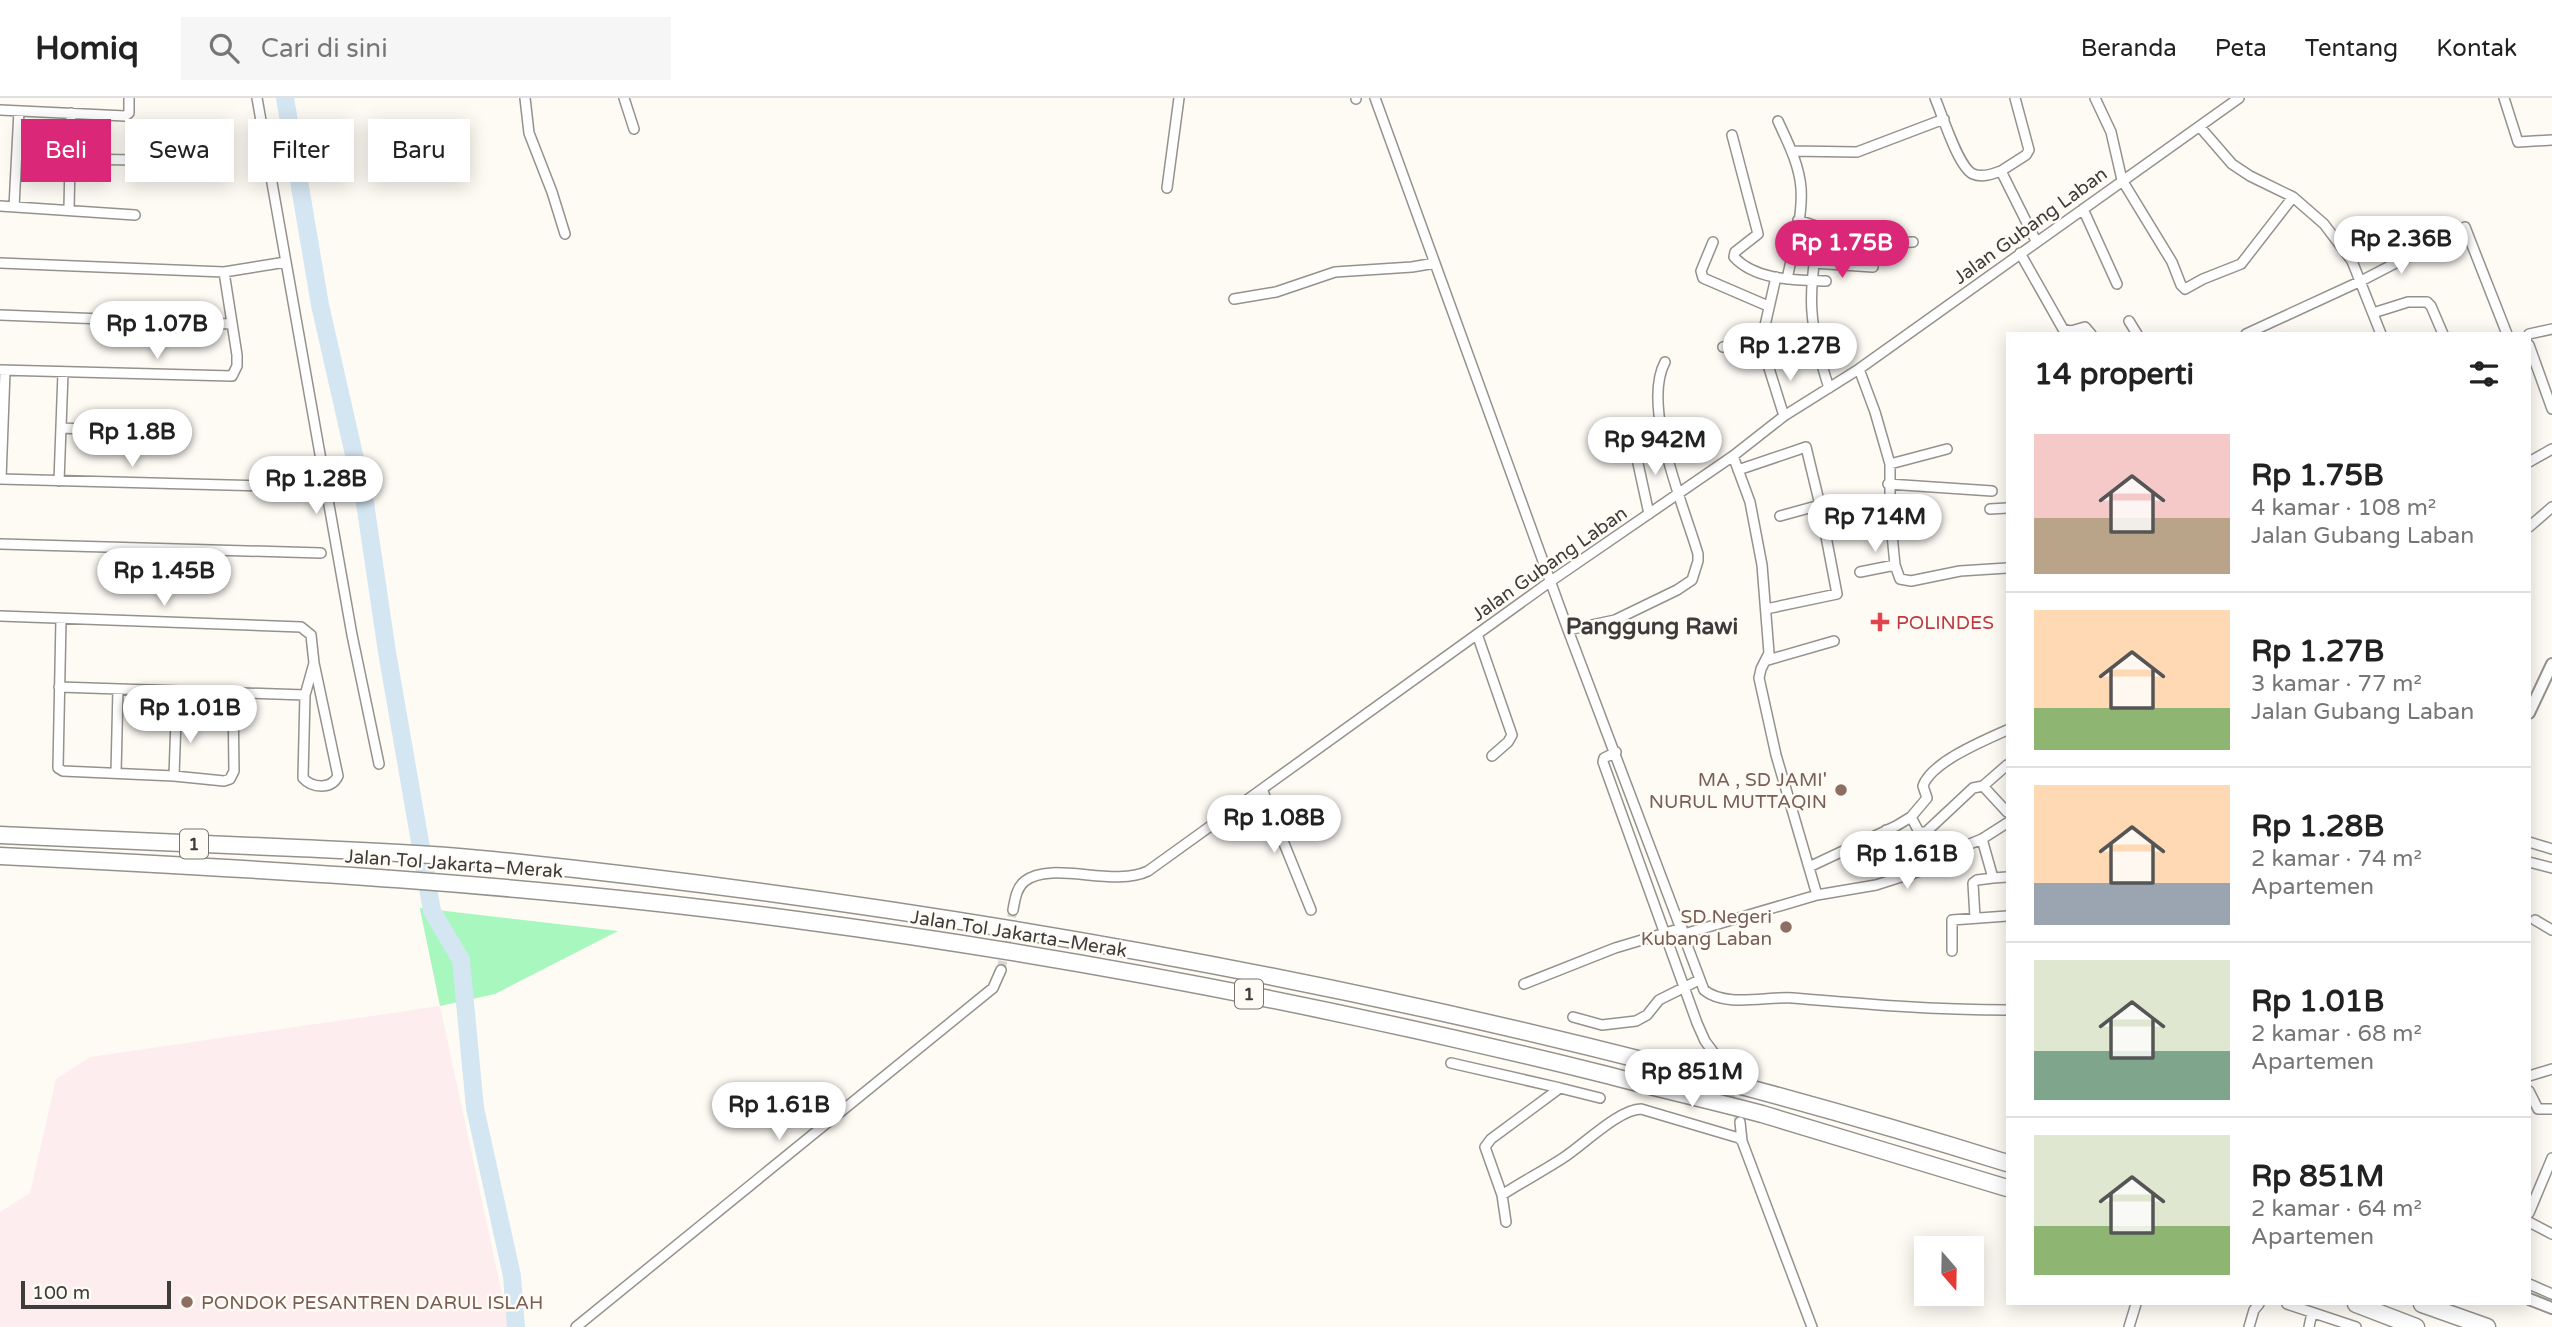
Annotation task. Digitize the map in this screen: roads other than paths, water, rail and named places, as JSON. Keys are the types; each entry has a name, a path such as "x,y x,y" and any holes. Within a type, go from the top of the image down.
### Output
{"highway":[{"name":"Jalan Tol Jakarta–Merak","path":"0,835 388,852 487,859 818,898 1045,933 1318,985 1568,1042 1745,1086 2006,1163"},
{"name":"Jalan Tol Jakarta–Merak","path":"0,856 474,884 809,921 974,945 1236,991 1492,1046 1760,1114 2006,1188"},
{"path":"2359,1305 2416,1327"},
{"path":"2425,1305 2487,1327"}],"street":[{"path":"0,110 125,116 129,113 129,98"},
{"path":"257,98 350,622 379,764"},
{"path":"525,98 528,133 552,192 565,234"},
{"path":"624,98 634,129"},
{"path":"1167,188 1180,98"},
{"path":"1375,98 1568,629 1616,752 1674,932 1701,1035 1714,1053"},
{"path":"1936,98 1960,158 1970,172 1982,176 2001,171 2029,150 2015,98"},
{"path":"2095,98 2111,132 2122,180 2153,228 2185,289 2241,264 2293,197"},
{"name":"Jalan Gubang Laban","path":"1013,910 1016,894 1023,882 1036,875 1055,873 1127,877 1148,871 1551,581 1733,456 1784,416 1859,369 2239,98"},
{"path":"2504,98 2518,142 2552,140"},
{"path":"14,207 19,111"},
{"path":"71,113 71,119"},
{"path":"1792,151 1857,152 1944,118"},
{"path":"1778,121 1792,151 1801,186 1787,279"},
{"path":"2200,127 2232,164 2250,177 2293,197 2324,224 2348,254 2380,332"},
{"path":"1732,135 1758,234 1735,252 1734,257 1748,268 1776,277 1826,281"},
{"path":"2001,171 2036,241"},
{"path":"69,209 70,182"},
{"path":"0,206 135,215"},
{"path":"2083,209 2117,284"},
{"path":"1798,220 1820,228 1885,241 1913,242"},
{"path":"2250,332 2361,281 2465,227 2506,332"},
{"path":"1820,228 1810,280 1813,337 1829,388"},
{"path":"1713,242 1702,267 1703,278 1768,306"},
{"path":"2020,253 2063,329 2071,331 2085,327 2089,332"},
{"path":"0,263 224,272 286,262"},
{"path":"1234,299 1276,292 1335,272 1435,263"},
{"path":"1813,263 1873,267"},
{"path":"224,272 237,366 232,376 3,371 1,479 265,486"},
{"path":"1776,277 1761,343 1784,416"},
{"path":"2373,313 2408,302 2427,302 2442,332"},
{"path":"0,315 231,324"},
{"path":"2129,321 2136,332"},
{"path":"2531,334 2552,329"},
{"path":"1723,347 1761,343"},
{"path":"2531,351 2552,409"},
{"path":"1568,629 1615,620 1692,580 1698,554 1678,494 1658,404 1661,370 1665,362"},
{"path":"1859,369 1875,412 1889,464 1888,484 1898,575 1904,581 1960,571 2006,568"},
{"path":"59,481 62,373"},
{"path":"61,428 177,433"},
{"path":"1634,444 1649,514"},
{"path":"1738,470 1806,447 1820,505 1837,594 1766,609"},
{"path":"1889,464 1947,449"},
{"path":"2531,460 2552,449"},
{"path":"1733,456 1750,502 1766,609 1768,657 1761,668 1759,678 1776,755 1817,895"},
{"path":"1888,484 1992,491"},
{"path":"1780,516 1820,505"},
{"path":"2531,525 2552,507"},
{"path":"1990,509 2006,508"},
{"path":"0,544 321,553"},
{"path":"1860,572 1895,565"},
{"path":"0,616 301,627 311,635 313,663 338,776 330,785 314,786 303,778 305,695 313,663"},
{"path":"61,619 58,768 63,771 230,779 234,771 233,693"},
{"path":"1477,634 1512,736 1492,756"},
{"path":"1768,657 1834,640"},
{"path":"2531,709 2551,670"},
{"path":"58,687 305,695"},
{"path":"116,773 118,690"},
{"path":"174,776 177,692"},
{"path":"1810,867 1911,817 1927,798 1923,786 1928,778 1960,750 2006,730"},
{"path":"1616,752 1604,758 1603,762 1674,932 1689,984"},
{"path":"1911,817 1919,832 1926,832 1973,788 1983,786 2006,766"},
{"path":"1983,786 2006,811"},
{"path":"1262,789 1311,910"},
{"path":"1524,984 1615,948 1817,895 1876,885 1912,874 1945,863 1965,846 2006,824"},
{"path":"1886,830 1912,874"},
{"path":"1982,839 1993,878"},
{"path":"2531,843 2549,848 2541,865"},
{"path":"2531,862 2552,868"},
{"path":"1975,918 1973,883 1977,880 2006,877"},
{"path":"1952,951 1952,920 2006,916"},
{"path":"2535,920 2552,930"},
{"path":"576,1327 993,988 1001,970"},
{"path":"1573,1017 1602,1025 1636,1021 1647,1015 1659,1000 1689,984 1717,998 1791,998 1875,1006 2006,1010"},
{"path":"1451,1063 1601,1098"},
{"path":"2531,1075 2552,1069"},
{"path":"1506,1222 1502,1195 1486,1145 1560,1088"},
{"path":"2531,1095 2538,1109 2552,1110"},
{"path":"1502,1195 1565,1157 1612,1122 1637,1109 1742,1141"},
{"path":"1741,1122 1742,1141 1812,1327"},
{"path":"2531,1208 2552,1158"},
{"path":"2531,1223 2552,1234"},
{"path":"2531,1285 2552,1294"},
{"path":"2531,1300 2552,1308"},
{"path":"2129,1327 2136,1305"},
{"path":"2249,1327 2258,1305"},
{"path":"2290,1305 2356,1327"},
{"path":"592,1313 593,1327"},
{"path":"2309,1327 2312,1313"}],"waterway":[{"path":"285,98 320,305 365,503 387,652 432,911 461,960 475,1108 512,1276 516,1327"}],"tunnel":[{"path":"1001,970 1013,910"},
{"path":"1714,1053 1740,1122"}],"place":[{"name":"POLINDES","path":"1880,622"},
{"name":"MA , SD JAMI' NURUL MUTTAQIN","path":"1841,790"},
{"name":"SD Negeri Kubang Laban","path":"1786,927"},
{"name":"PONDOK PESANTREN DARUL ISLAH","path":"187,1302"}],"district":[{"name":"Panggung Rawi","path":"1652,626"}]}
